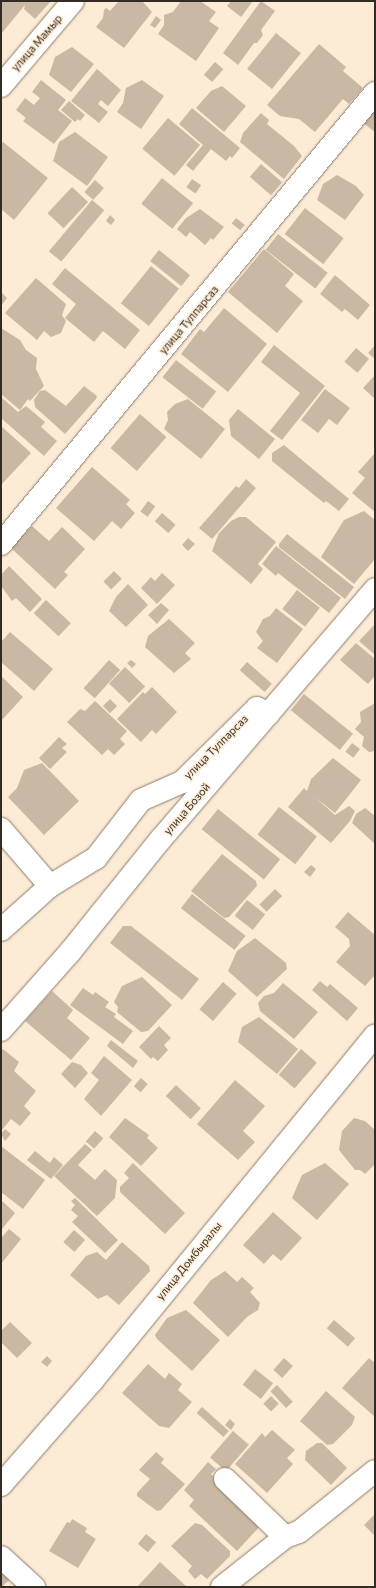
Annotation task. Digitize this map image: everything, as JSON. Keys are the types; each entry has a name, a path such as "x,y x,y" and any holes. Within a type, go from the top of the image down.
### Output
{"street":[{"name":"улица Мамыр","path":"1,86 73,1"},
{"name":"улица Тулпарсаз","path":"1,544 76,457 375,93"},
{"name":"улица Бозой","path":"1,1030 70,952 161,839 375,589"},
{"name":"улица Тулпарсаз","path":"1,930 50,886 96,858 141,800 182,782 256,708 269,714"},
{"path":"1,829 50,886"},
{"name":"улица Домбыралы","path":"1,1485 93,1380 375,1036"},
{"path":"222,1587 285,1537 299,1532 375,1471"},
{"path":"225,1479 285,1537"},
{"path":"1,1557 34,1587"}],"building":[{"path":"1,1 51,1 35,19 24,9 25,5 1,34"},
{"path":"119,1 142,1 152,12 124,48 96,27 103,18 104,10 106,8 110,11"},
{"path":"181,1 200,1 216,12 209,21 219,28 196,61 158,34 164,25 164,15 173,12"},
{"path":"231,1 253,1 241,17 227,6"},
{"path":"261,1 275,11 261,30 263,35 257,43 254,43 238,65 223,53"},
{"path":"156,16 161,20 155,28 150,25"},
{"path":"276,33 301,53 272,89 247,69"},
{"path":"319,44 346,67 343,71 363,88 349,104 343,99 315,132 299,119 280,116 267,105"},
{"path":"72,47 94,64 71,92 49,75 55,57"},
{"path":"215,62 223,69 212,82 204,75"},
{"path":"97,69 121,90 108,106 101,100 98,104 108,112 99,123 71,101"},
{"path":"41,80 66,100 58,110 72,121 54,144 23,121 26,118 16,110 25,98 34,105 40,98 32,92"},
{"path":"142,80 164,96 141,129 117,112 123,103 126,88"},
{"path":"222,86 246,106 224,132 196,108 211,91"},
{"path":"69,101 85,115 80,121 78,119 75,122 61,110"},
{"path":"375,107 375,132 363,123"},
{"path":"192,108 240,148 232,158 230,156 226,161 211,149 193,171 186,165 203,145 179,124"},
{"path":"261,113 269,120 267,124 294,146 302,156 284,179 240,142 243,133"},
{"path":"168,118 200,145 174,176 142,149"},
{"path":"75,132 108,157 87,186 53,161 59,142"},
{"path":"3,142 48,178 14,220 1,209 1,145"},
{"path":"261,164 282,182 271,195 250,177"},
{"path":"337,175 356,186 364,195 345,220 317,200 323,184"},
{"path":"162,178 193,203 172,229 141,204"},
{"path":"192,179 201,185 196,193 186,187"},
{"path":"95,180 104,188 93,200 84,192"},
{"path":"72,187 88,202 64,228 47,213"},
{"path":"92,200 104,210 61,262 49,251"},
{"path":"305,208 344,238 323,264 285,234"},
{"path":"200,209 224,227 213,240 211,238 205,245 190,232 186,237 177,229 186,218"},
{"path":"110,215 115,220 111,225 106,221"},
{"path":"236,218 245,225 240,230 232,224"},
{"path":"278,234 328,273 315,289 266,250"},
{"path":"264,249 294,274 285,286 303,301 277,333 228,292"},
{"path":"159,250 190,275 181,286 150,261"},
{"path":"151,266 179,289 149,326 121,303"},
{"path":"65,268 140,330 125,349 103,331 94,342 65,318 76,304 52,284"},
{"path":"335,275 370,305 358,320 345,309 342,312 320,294"},
{"path":"36,278 66,304 62,315 66,321 61,333 51,337 44,331 37,340 5,313"},
{"path":"1,292 7,298 1,306"},
{"path":"224,308 267,344 228,392 181,354 200,329 204,332"},
{"path":"1,328 20,340 26,350 37,358 36,369 44,386 30,401 28,399 20,410 1,394"},
{"path":"274,345 325,386 282,440 270,431 300,393 261,362"},
{"path":"375,345 375,359 368,353"},
{"path":"356,348 369,359 357,373 344,362"},
{"path":"176,360 216,391 203,409 162,377"},
{"path":"375,375 375,399 363,388"},
{"path":"84,386 97,396 96,399 65,434 35,407 34,400 40,391 45,390 66,406"},
{"path":"325,389 350,408 337,425 329,419 318,433 301,420"},
{"path":"1,397 18,412 26,406 45,422 41,427 57,441 44,456 1,418"},
{"path":"188,399 225,429 201,459 164,429 168,420 167,412 175,404"},
{"path":"238,409 275,439 259,459 231,436 229,420"},
{"path":"140,414 166,437 137,471 110,448"},
{"path":"1,426 31,453 1,485"},
{"path":"284,445 349,499 339,511 326,501 324,503 272,461 272,453"},
{"path":"374,454 375,512 352,493 365,478 358,472"},
{"path":"92,467 130,500 126,504 135,513 121,529 112,521 94,541 56,508"},
{"path":"246,479 256,488 212,539 199,528 236,486 239,488"},
{"path":"148,501 155,506 148,517 140,512"},
{"path":"364,511 375,520 375,559 354,584 321,557 344,520"},
{"path":"162,513 176,525 168,533 155,521"},
{"path":"239,517 246,517 276,542 258,564 263,569 251,584 212,551 219,533 231,521"},
{"path":"32,526 49,541 62,527 85,549 64,572 68,575 55,589 11,548"},
{"path":"287,534 354,587 345,599 279,547 279,544"},
{"path":"188,538 195,544 188,551 182,545"},
{"path":"276,546 341,598 329,613 278,573 276,576 262,564"},
{"path":"9,566 42,599 30,612 16,598 12,601 1,586 1,575"},
{"path":"114,571 122,579 111,589 103,582"},
{"path":"162,573 175,585 157,604 141,588 151,577 155,581"},
{"path":"128,584 148,605 126,627 109,611 116,597"},
{"path":"297,590 320,608 305,627 282,609"},
{"path":"46,600 71,623 59,636 34,613"},
{"path":"161,603 169,610 157,624 148,615"},
{"path":"276,608 303,629 277,663 257,648 263,641 256,632 263,619 270,616"},
{"path":"169,619 195,643 185,653 191,659 174,673 145,647 148,636"},
{"path":"375,624 375,655 359,641"},
{"path":"10,632 53,669 34,691 1,662 1,642"},
{"path":"356,643 375,659 375,676 368,684 340,660"},
{"path":"109,660 120,670 95,698 84,688"},
{"path":"131,660 136,664 132,668 127,663"},
{"path":"247,662 272,684 265,692 240,670"},
{"path":"125,667 145,686 129,703 109,684"},
{"path":"1,676 23,697 1,721"},
{"path":"152,687 177,712 156,734 152,730 141,742 117,719 143,692 145,694"},
{"path":"304,694 353,734 340,750 291,710"},
{"path":"110,699 117,706 110,713 103,706"},
{"path":"95,701 127,731 120,739 125,744 114,755 108,749 102,755 67,722 80,709 85,711"},
{"path":"375,703 375,751 369,752 362,746 364,737 355,729 361,722 360,712"},
{"path":"59,737 67,744 62,748 67,752 50,769 39,758"},
{"path":"352,743 360,749 353,758 345,752"},
{"path":"333,758 361,780 335,813 315,797 335,815 349,806 355,811 350,821 331,843 288,807 304,788 307,791 311,779"},
{"path":"42,763 79,801 44,835 8,797 17,788 24,770"},
{"path":"279,807 317,837 295,864 257,835"},
{"path":"365,808 375,816 375,844 352,823 356,814"},
{"path":"218,809 280,859 264,880 202,829"},
{"path":"222,854 256,881 257,886 229,917 224,918 191,891"},
{"path":"311,865 316,869 310,877 304,872"},
{"path":"275,889 282,896 267,912 259,905"},
{"path":"192,894 246,936 235,950 181,908"},
{"path":"247,900 265,914 253,930 235,916"},
{"path":"348,912 375,935 375,975 365,986 336,962 350,946 349,939 335,927"},
{"path":"123,926 131,926 199,979 182,1000 110,943"},
{"path":"255,938 286,963 287,969 257,997 228,971 237,951"},
{"path":"142,977 172,1005 148,1031 141,1032 117,1012 118,1007 114,1002 122,986"},
{"path":"320,981 327,987 330,984 358,1008 347,1021 312,990"},
{"path":"223,982 237,994 213,1021 199,1009"},
{"path":"283,983 318,1012 294,1039 260,1011 258,1003 264,996 274,993"},
{"path":"83,988 93,995 95,992 109,1002 105,1007 116,1014 114,1017 133,1031 123,1044 70,1005"},
{"path":"52,991 73,1010 67,1018 90,1038 71,1060 25,1021"},
{"path":"259,1017 298,1049 277,1074 238,1042 242,1027"},
{"path":"159,1026 171,1038 164,1045 168,1050 158,1061 153,1057 151,1059 139,1047"},
{"path":"111,1040 138,1061 133,1068 107,1046"},
{"path":"3,1049 19,1062 14,1071 36,1091 24,1106 31,1113 20,1126 11,1119 1,1131 1,1051"},
{"path":"301,1049 317,1063 295,1088 279,1075"},
{"path":"104,1056 132,1080 101,1116 84,1099 99,1080 91,1073"},
{"path":"72,1062 81,1065 88,1073 75,1088 61,1074"},
{"path":"141,1078 148,1084 141,1092 134,1086"},
{"path":"235,1080 265,1106 243,1131 255,1142 238,1160 197,1124"},
{"path":"176,1085 201,1108 191,1119 166,1096"},
{"path":"125,1118 149,1135 147,1138 158,1148 141,1166 109,1137"},
{"path":"354,1118 365,1121 375,1130 375,1164 365,1174 360,1170 355,1170 339,1150 342,1131"},
{"path":"5,1129 11,1134 5,1141 1,1134"},
{"path":"95,1131 103,1138 94,1149 86,1142"},
{"path":"85,1144 92,1150 78,1165 95,1180 105,1169 117,1180 115,1198 97,1216 54,1176"},
{"path":"1,1146 45,1180 23,1209 1,1192"},
{"path":"35,1151 50,1163 54,1157 63,1165 51,1179 27,1160"},
{"path":"133,1163 185,1213 165,1234 120,1192 120,1187 129,1178 124,1173"},
{"path":"325,1163 349,1184 317,1220 292,1198 302,1175"},
{"path":"75,1198 118,1240 105,1253 72,1222 78,1216 71,1210 75,1205 71,1201"},
{"path":"1,1200 15,1213 2,1229 1,1228"},
{"path":"273,1212 302,1238 281,1261 273,1254 264,1264 243,1245"},
{"path":"9,1229 21,1239 1,1264 1,1238"},
{"path":"74,1230 85,1240 74,1252 63,1242"},
{"path":"122,1242 149,1266 150,1271 119,1305 107,1295 98,1299 70,1275 86,1256 97,1252 106,1260"},
{"path":"225,1271 237,1282 242,1277 254,1288 250,1292 260,1303 258,1310 247,1317 228,1337 193,1303 211,1280"},
{"path":"186,1310 220,1340 192,1371 157,1339 155,1335 167,1318"},
{"path":"334,1320 355,1338 348,1347 327,1328"},
{"path":"10,1322 32,1343 17,1358 1,1342 1,1331"},
{"path":"47,1356 52,1361 47,1367 41,1362"},
{"path":"284,1358 293,1366 282,1378 273,1370"},
{"path":"369,1358 375,1363 375,1417 342,1388"},
{"path":"148,1364 165,1379 169,1373 182,1384 178,1390 192,1402 169,1428 159,1426 122,1393"},
{"path":"255,1369 273,1383 261,1399 243,1385"},
{"path":"277,1385 293,1402 286,1408 270,1391"},
{"path":"326,1391 355,1417 352,1425 333,1444 327,1445 300,1421"},
{"path":"271,1396 279,1404 271,1412 263,1404"},
{"path":"202,1407 229,1431 223,1437 197,1413"},
{"path":"230,1419 235,1424 231,1430 225,1425"},
{"path":"272,1430 295,1450 287,1458 293,1464 267,1493 235,1464 262,1433 265,1437"},
{"path":"233,1431 249,1445 226,1471 210,1457"},
{"path":"317,1443 322,1443 347,1468 331,1485 305,1460 306,1451"},
{"path":"156,1452 164,1459 161,1463 185,1484 161,1510 157,1511 137,1496 137,1493 150,1479 139,1470"},
{"path":"208,1462 216,1469 211,1474 263,1523 237,1551 189,1506 194,1500 184,1490"},
{"path":"375,1514 375,1536 364,1525"},
{"path":"72,1519 87,1528 85,1532 96,1539 78,1568 49,1551 67,1522 70,1523"},
{"path":"195,1523 202,1525 230,1551 230,1556 207,1579 201,1574 195,1579 188,1571 192,1566 171,1546"},
{"path":"146,1534 156,1542 148,1552 138,1544"},
{"path":"160,1562 187,1587 137,1587"},
{"path":"1,1571 10,1579 2,1587 1,1587"}]}
